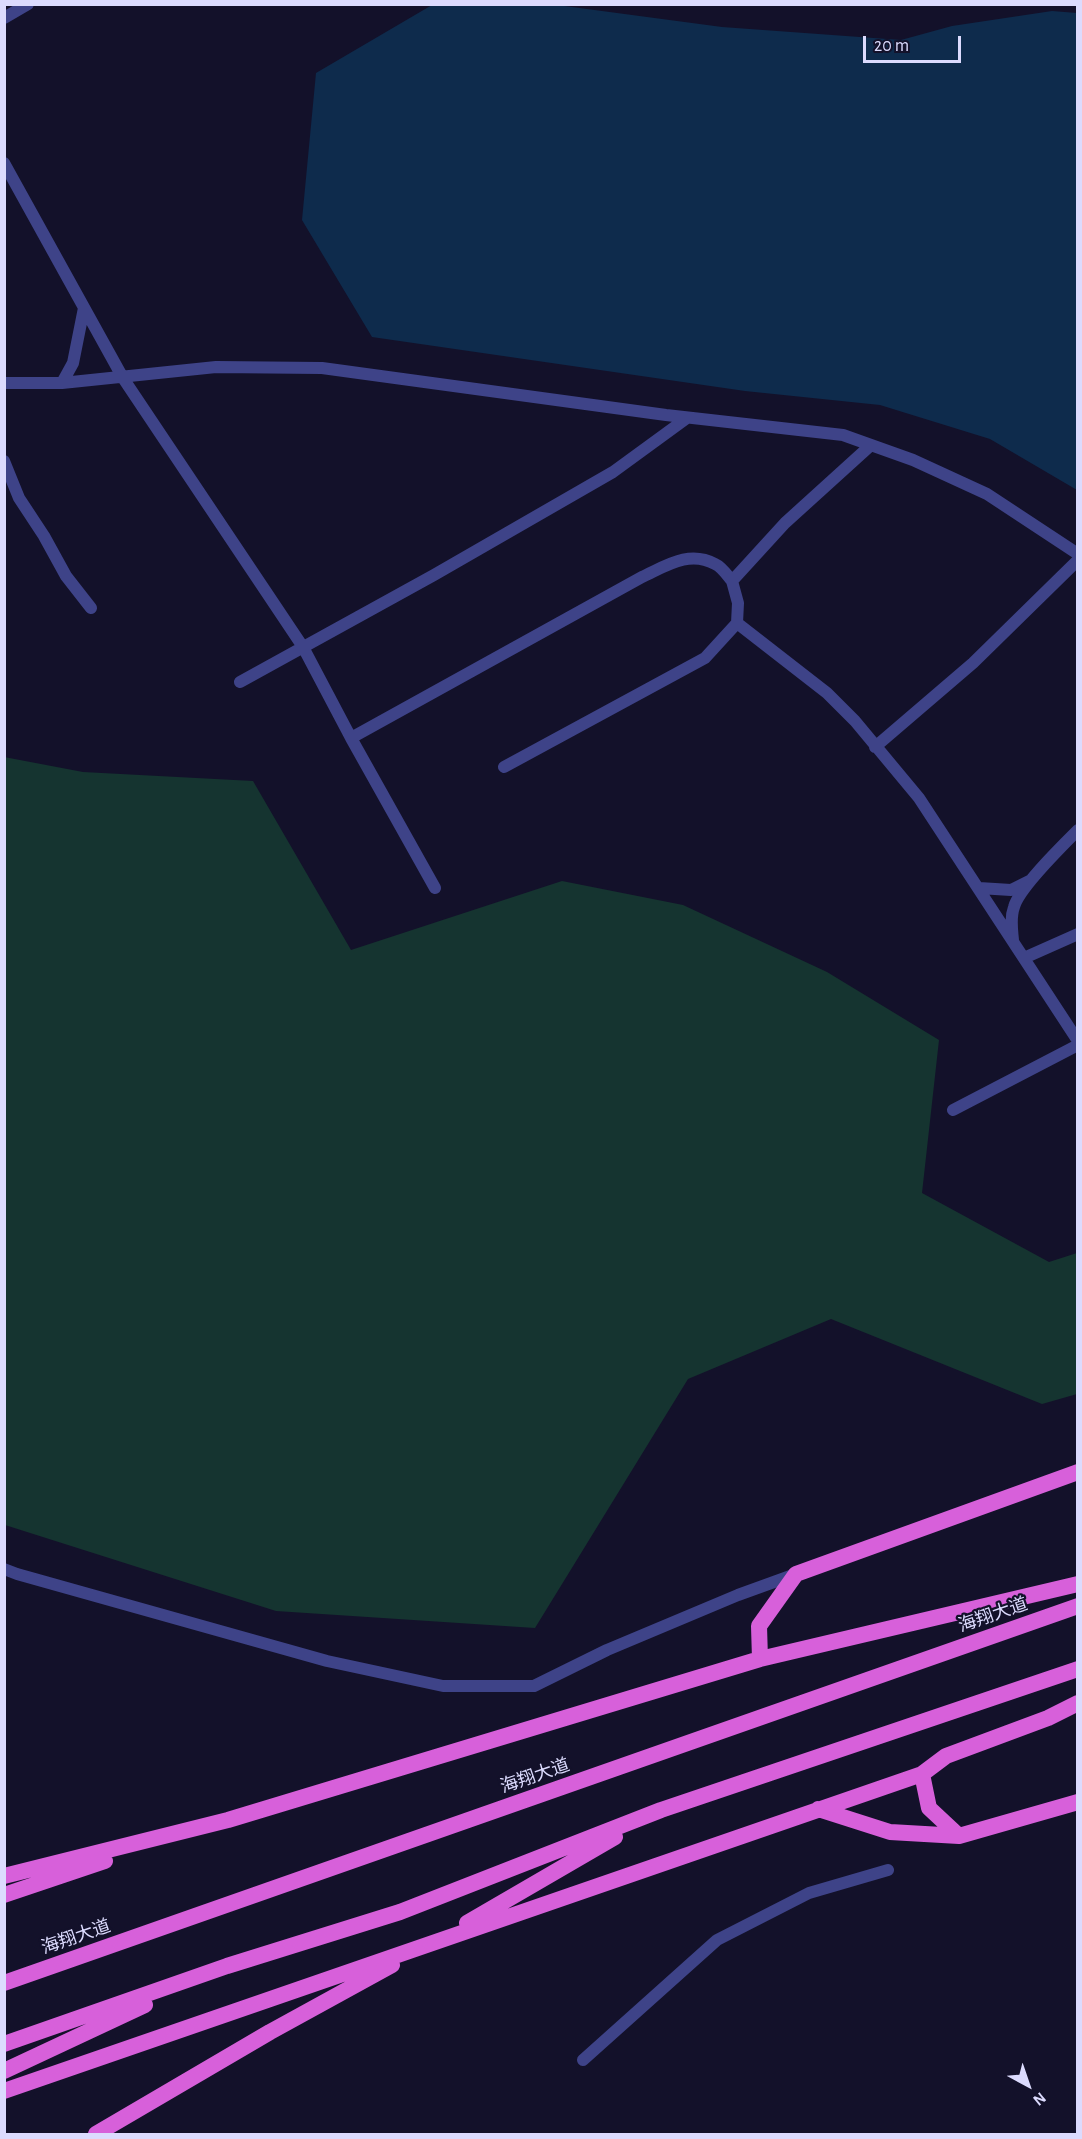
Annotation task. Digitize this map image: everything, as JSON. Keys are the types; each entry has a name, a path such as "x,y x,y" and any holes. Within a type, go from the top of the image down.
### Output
{"highway":[{"path":"760,1659 759,1626 796,1574 1077,1472"},
{"path":"4,1895 228,1820 760,1659 1077,1584"},
{"name":"海翔大道","path":"4,1983 1077,1606"},
{"path":"4,2044 227,1966 400,1912 661,1810 1077,1669"},
{"path":"4,2091 922,1774 946,1756 1048,1718 1077,1703"},
{"path":"922,1774 928,1808 959,1836"},
{"path":"818,1809 890,1832 959,1836 1077,1802"},
{"path":"96,2134 270,2032 434,1942 661,1810"},
{"path":"4,1876 228,1820"},
{"path":"4,2070 227,1966"}],"street":[{"path":"4,18 28,4"},
{"path":"4,163 123,378 303,647 435,888"},
{"path":"62,383 73,363 84,308"},
{"path":"4,383 62,383 216,367 322,368 687,418 843,435 913,460 987,494 1077,554"},
{"path":"240,682 434,575 613,472 687,418"},
{"path":"732,581 785,523 871,445"},
{"path":"4,461 19,498 44,536 66,576 91,608"},
{"path":"351,738 642,577 682,559 699,558 717,564 732,581 738,603 737,623 705,658 504,767"},
{"path":"875,747 973,663 1077,560"},
{"path":"737,623 826,693 855,721 920,798 1077,1043 953,1110"},
{"path":"1014,943 1011,926 1014,906 1032,880 1077,830"},
{"path":"979,888 1011,890 1032,880"},
{"path":"1024,958 1077,934"},
{"path":"4,1569 327,1661 443,1686 534,1686 607,1650 738,1595 796,1574"},
{"path":"583,2060 717,1940 809,1893 888,1870"}],"green space":[{"path":"4,757 83,772 253,781 351,950 562,881 683,905 827,972 939,1040 922,1193 1049,1262 1077,1253 1077,1394 1042,1404 831,1319 688,1379 535,1628 276,1611 5,1525"}],"water":[{"path":"432,5 557,5 722,27 901,40 952,26 1052,11 1077,13 1077,490 990,439 880,405 745,391 372,337 302,220 316,73"}]}
